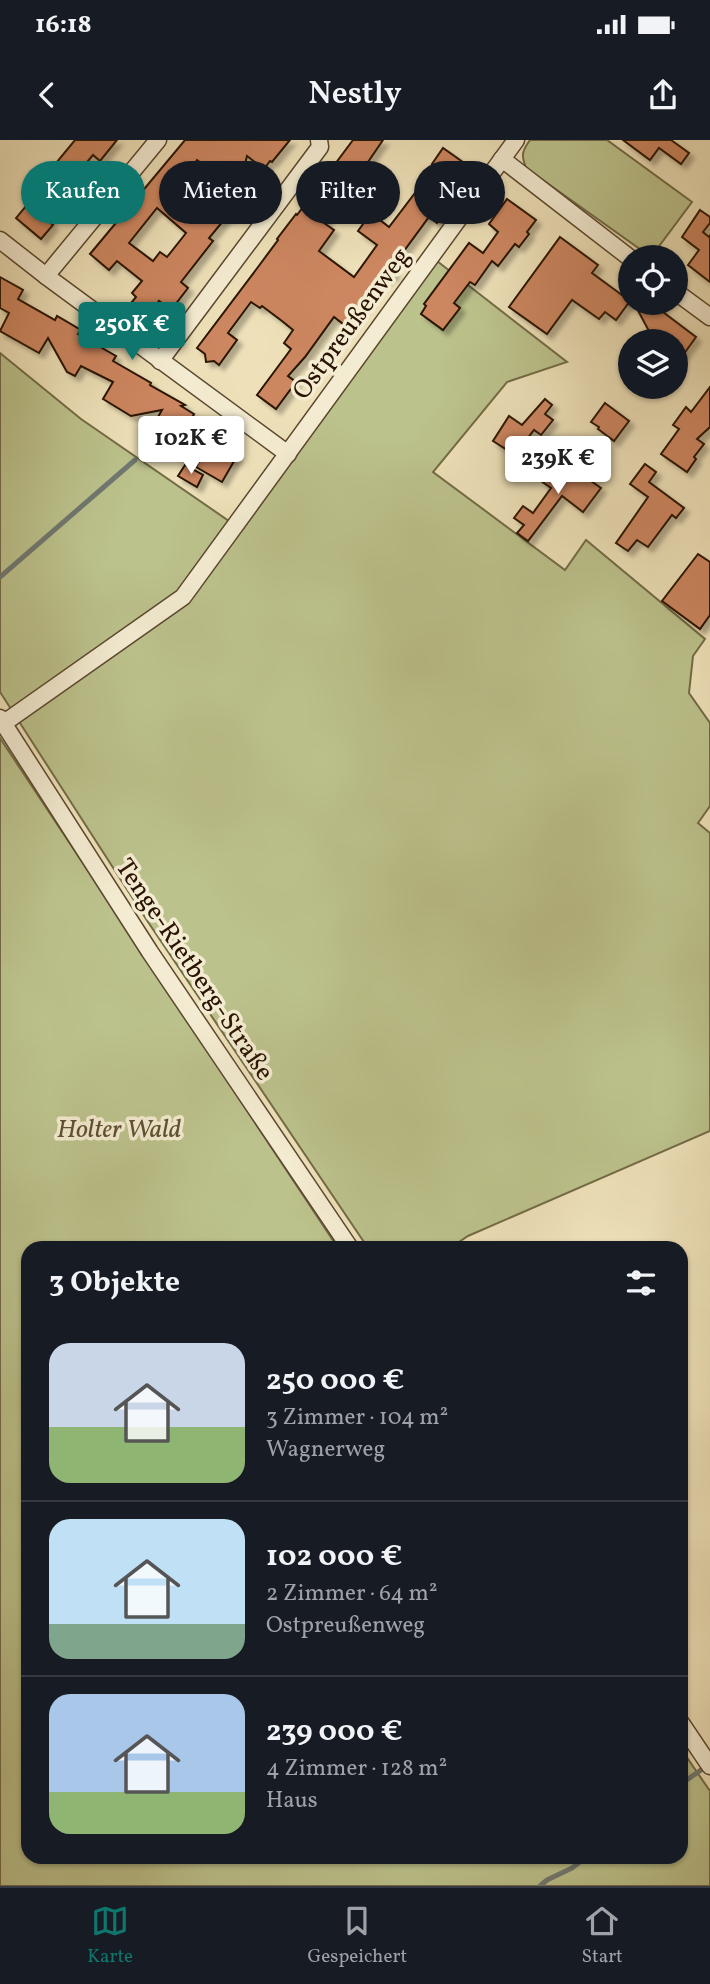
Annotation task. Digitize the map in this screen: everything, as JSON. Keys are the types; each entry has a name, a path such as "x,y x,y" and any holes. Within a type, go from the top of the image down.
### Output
{"street":[{"path":"46,276 158,140"},
{"path":"160,361 320,147 319,140"},
{"name":"Ostpreußenweg","path":"2,721 183,597 516,140"},
{"path":"502,159 618,249"},
{"path":"0,240 288,454"},
{"path":"688,301 710,317"},
{"name":"Tenge-Rietberg-Straße","path":"2,721 150,952 345,1241"},
{"path":"688,1733 707,1761"}],"green space":[{"path":"530,140 607,140 692,202 660,245 634,245 526,168 523,160 525,147"},
{"path":"437,261 567,362 507,382 433,472 565,570 586,540 705,639 693,656 689,693 710,723 710,806 698,823 710,833 710,1131 460,1241 363,1241 148,922 0,692 0,353 81,419 242,530"},
{"name":"Holter Wald","path":"0,738 333,1241 21,1241 21,1864 688,1864 688,1759 710,1791 710,1886 0,1886"}],"building":[{"path":"75,140 117,140 100,161 93,155 88,161 58,161"},
{"path":"185,140 290,140 273,161 254,161 247,156 246,161 168,161"},
{"path":"353,140 383,140 369,161 337,161"},
{"path":"623,140 671,140 689,153 681,164 659,148 650,160"},
{"path":"443,148 461,161 434,161"},
{"path":"159,171 159,210 157,208 145,223 145,188"},
{"path":"414,194 414,224 424,224 390,270 395,273 382,281 347,327 334,317 288,376 296,382 276,409 257,395 291,349 284,343 293,330 282,321 262,306 260,308 251,302 228,333 237,340 219,365 214,361 206,362 205,354 197,348 296,214 296,224 325,224 334,230 319,251 354,277 377,245 358,231 363,224 385,224 389,227 391,224 400,224 400,213"},
{"path":"507,199 536,220 519,247 515,244 498,266 492,261 475,285 470,282 454,303 460,308 443,330 421,314 426,306 424,304 469,243 483,253 498,232 489,224 505,224"},
{"path":"700,210 710,217 710,223 703,232 709,237 710,235 710,282 688,265 699,250 682,237"},
{"path":"23,224 53,225 41,239"},
{"path":"115,224 144,224 129,243 153,261 160,252 167,257 186,233 176,224 221,224 209,238 213,241 181,282 188,288 171,310 159,301 147,316 131,303 136,297 132,293 142,281 117,261 109,270 90,254"},
{"path":"560,237 598,265 592,273 618,292 620,315 616,320 605,312 599,319 572,300 547,334 509,307"},
{"path":"0,277 23,290 18,299 55,320 57,316 81,330 78,334 116,356 113,361 185,405 181,406 194,414 192,425 187,426 176,446 150,431 162,410 131,416 103,399 113,382 81,366 75,376 67,372 48,338 39,353 0,331 9,313 0,308"},
{"path":"640,315 667,315 685,329 648,329"},
{"path":"688,331 696,337 688,348"},
{"path":"710,387 710,427 697,439 704,444 687,472 661,454 679,429 673,425 686,407 691,412"},
{"path":"545,399 552,405 545,414 553,420 541,435 534,430 515,455 493,441 509,416 522,425"},
{"path":"605,403 629,421 614,441 591,422"},
{"path":"211,441 237,456 222,482 196,467"},
{"path":"558,458 601,488 583,512 562,496 528,541 517,533 524,525 514,518 523,506 533,513 551,488 541,481"},
{"path":"645,464 656,472 649,482 684,508 676,518 672,515 648,547 637,540 628,551 616,543 648,497 630,484"},
{"path":"185,465 203,475 197,487 178,476"},
{"path":"698,554 710,562 710,615 700,629 662,601"}],"waterway":[{"path":"0,577 135,460"},
{"path":"688,1779 708,1765"},
{"path":"540,1886 577,1864"}]}
